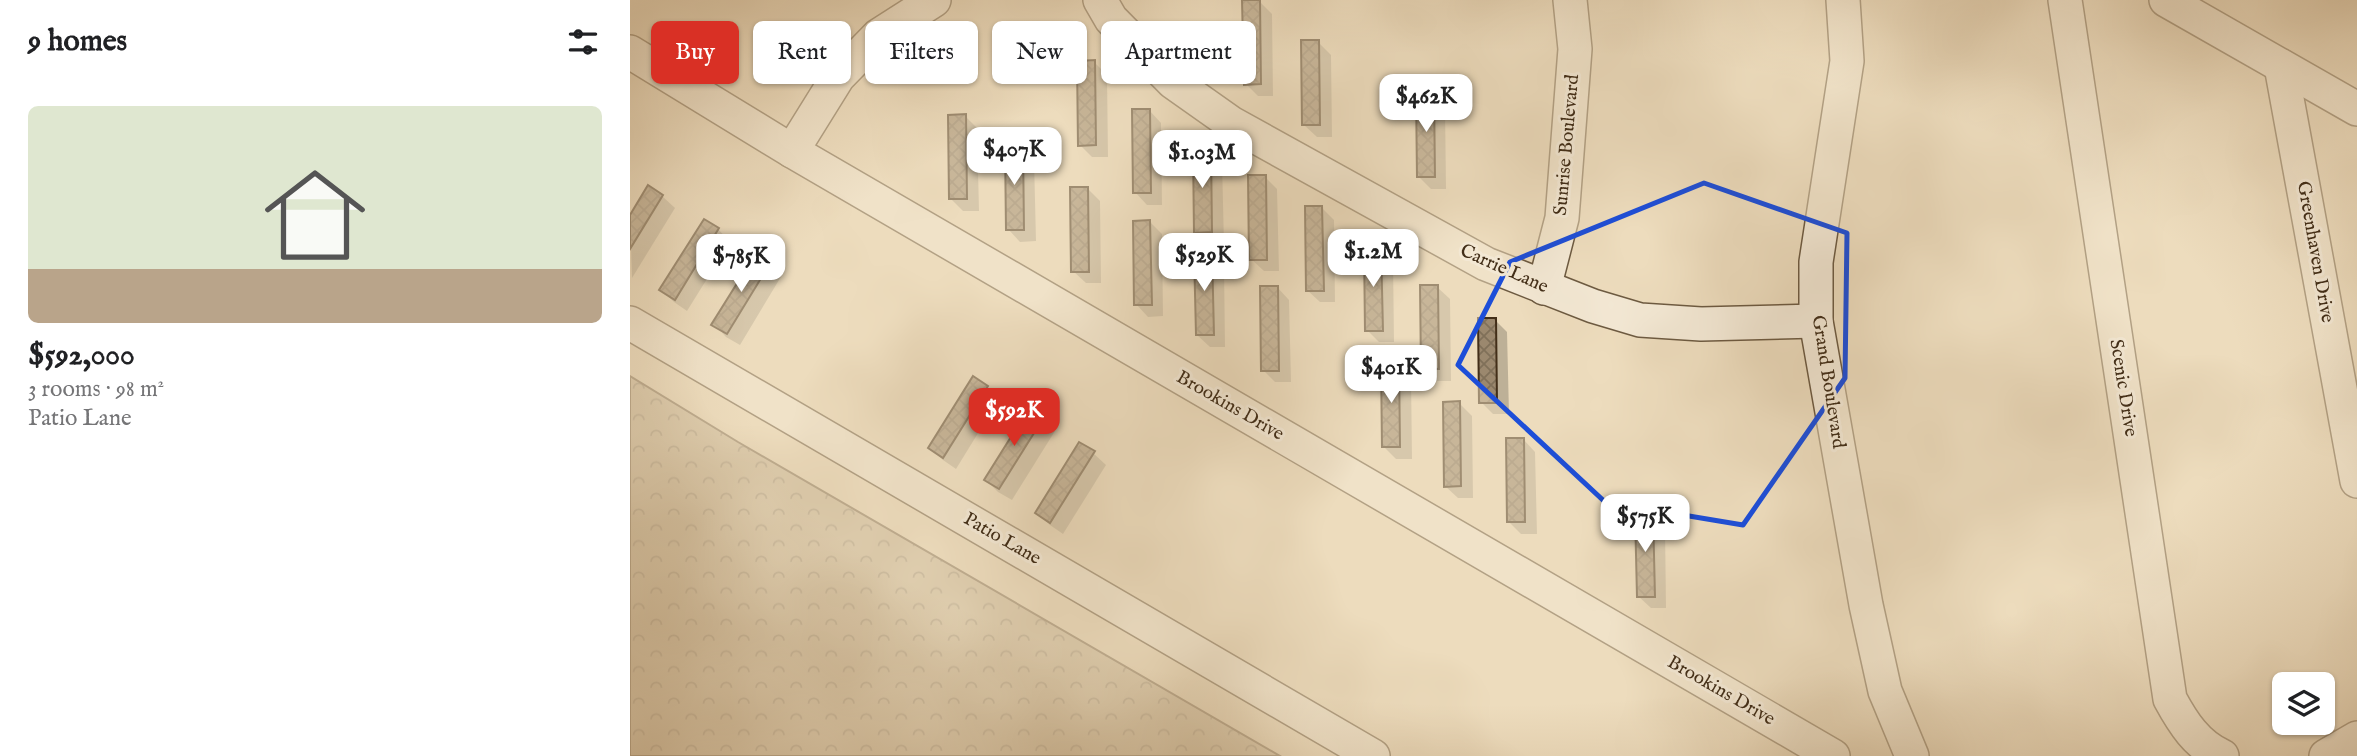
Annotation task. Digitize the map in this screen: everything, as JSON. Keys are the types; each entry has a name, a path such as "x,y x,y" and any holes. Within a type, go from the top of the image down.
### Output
{"street":[{"path":"792,151 838,77 878,36 933,0"},
{"name":"Carrie Lane","path":"1100,0 1111,19 1173,82 1231,123 1486,264 1593,306 1640,320 1701,324 1816,321"},
{"name":"Sunrise Boulevard","path":"1544,288 1562,218 1575,49 1570,0"},
{"name":"Grand Boulevard","path":"1843,0 1847,61 1816,262 1816,321 1866,605 1885,691 1912,756"},
{"name":"Scenic Drive","path":"2065,0 2171,699 2185,726 2209,750 2222,756"},
{"path":"2166,0 2357,109"},
{"name":"Brookins Drive","path":"630,52 792,151 1833,756"},
{"name":"Greenhaven Drive","path":"2281,66 2357,481"},
{"name":"Patio Lane","path":"630,323 1373,756"},
{"path":"2326,756 2357,738"}],"highlighted area":[{"path":"1704,183 1847,233 1845,378 1743,525 1605,502 1458,365 1510,262"}],"green space":[{"path":"630,376 738,442 1280,756 630,756"}],"building":[{"path":"1242,0 1260,0 1261,84 1244,85 1256,84 1256,21 1242,21"},
{"path":"1301,40 1319,40 1320,125 1302,125"},
{"path":"1087,60 1095,60 1096,145 1078,146 1077,84 1087,84"},
{"path":"1416,92 1434,92 1435,177 1417,177"},
{"path":"1132,109 1150,109 1151,193 1133,193"},
{"path":"966,114 967,199 949,199 948,115"},
{"path":"1005,145 1023,145 1024,230 1006,230"},
{"path":"1193,148 1211,148 1212,232 1194,233"},
{"path":"1248,175 1266,175 1267,260 1249,260"},
{"path":"648,185 663,195 630,249 630,215"},
{"path":"1070,187 1088,187 1089,272 1071,272"},
{"path":"1305,206 1322,206 1324,291 1306,291"},
{"path":"704,219 719,228 675,300 659,290"},
{"path":"1150,220 1152,305 1134,305 1133,221"},
{"path":"1364,246 1381,246 1383,331 1365,331"},
{"path":"1194,251 1212,251 1214,335 1196,335"},
{"path":"756,253 771,262 727,334 711,325"},
{"path":"1420,285 1438,285 1439,369 1421,369"},
{"path":"1260,286 1278,286 1279,371 1261,371"},
{"path":"1478,318 1496,318 1497,403 1479,403"},
{"path":"1381,362 1399,362 1400,447 1382,447"},
{"path":"973,376 988,386 943,458 928,448"},
{"path":"1460,401 1461,486 1444,487 1443,402"},
{"path":"1029,408 1044,417 999,489 984,480"},
{"path":"1506,438 1524,438 1525,522 1507,522"},
{"path":"1079,442 1095,451 1050,523 1035,513"},
{"path":"1635,512 1653,512 1655,597 1637,597"}]}
